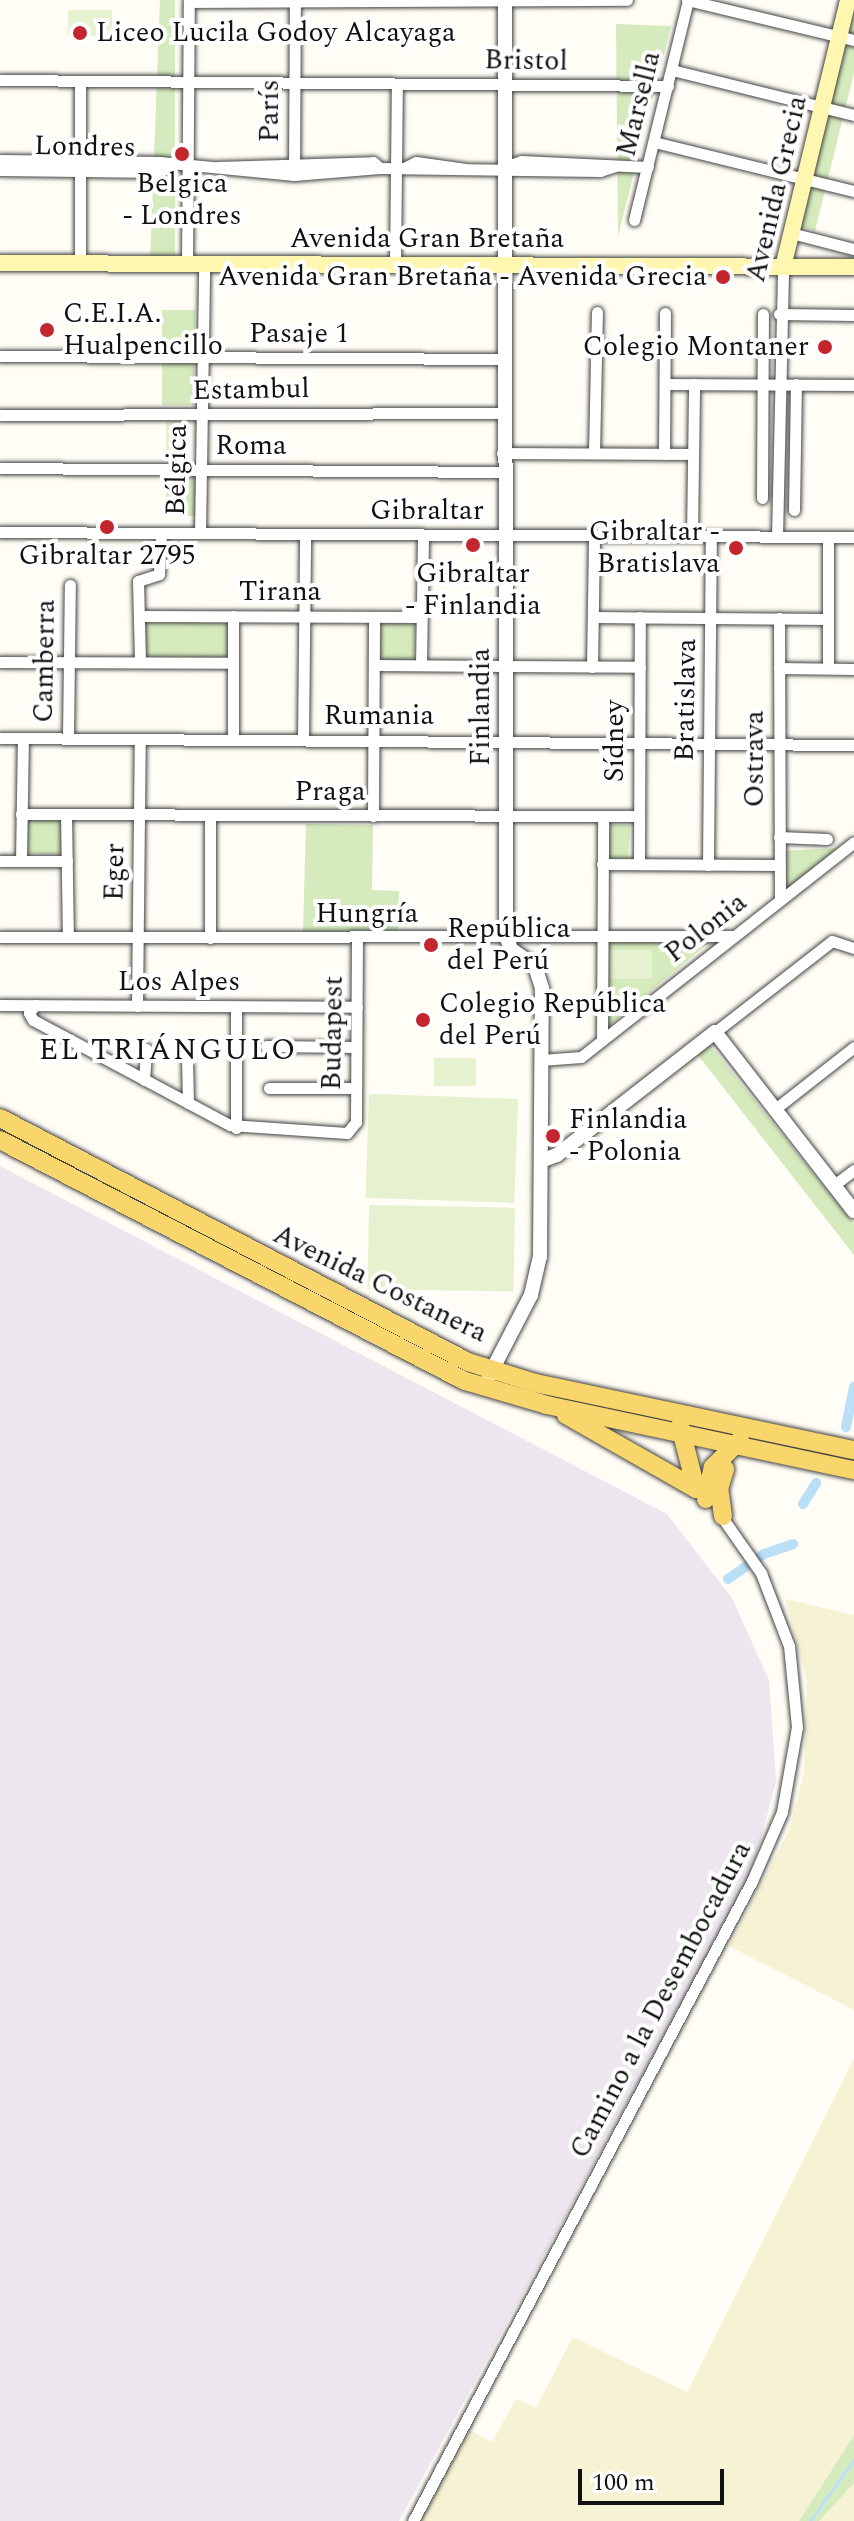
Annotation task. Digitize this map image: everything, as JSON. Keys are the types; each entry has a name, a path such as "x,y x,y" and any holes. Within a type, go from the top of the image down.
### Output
{"main road":[{"name":"Avenida Grecia","path":"783,267 822,106 847,39 848,0"},
{"name":"Avenida Gran Bretaña","path":"0,263 854,267"},
{"name":"Avenida Costanera","path":"0,1118 488,1379 547,1405 686,1442 734,1444 762,1441 854,1450"},
{"name":"Avenida Costanera","path":"0,1140 407,1355 488,1379 663,1410 854,1470"},
{"path":"547,1405 655,1464 701,1494"},
{"path":"663,1410 686,1442 701,1494"},
{"path":"723,1516 724,1470 762,1441"},
{"path":"655,1464 672,1463 686,1442"},
{"path":"701,1494 713,1467 734,1444"}],"street":[{"path":"189,1 627,0"},
{"path":"688,0 847,39"},
{"name":"Marsella","path":"634,220 688,0"},
{"name":"Bélgica","path":"189,1 187,166 203,357 200,533"},
{"name":"París","path":"294,169 295,1"},
{"name":"Finlandia","path":"505,1 502,472 508,535 506,936"},
{"path":"672,70 854,115"},
{"name":"Bristol","path":"0,80 668,86"},
{"path":"80,81 80,263"},
{"path":"395,265 400,168 397,84"},
{"path":"654,142 854,191"},
{"name":"Londres","path":"0,160 160,172 167,166 400,168 416,162 466,169 600,171 615,166 648,167"},
{"name":"Londres","path":"0,170 80,166"},
{"path":"791,233 854,249"},
{"name":"Avenida Grecia","path":"777,537 779,314 783,267"},
{"path":"594,453 597,312"},
{"path":"664,454 665,313"},
{"path":"762,498 763,314"},
{"path":"779,314 854,315"},
{"path":"763,334 779,334"},
{"name":"Pasaje 1","path":"0,356 502,359"},
{"path":"665,384 854,385"},
{"path":"692,536 694,384"},
{"path":"794,510 796,384"},
{"name":"Estambul","path":"0,415 502,413"},
{"path":"762,448 795,449"},
{"path":"502,453 693,454"},
{"name":"Roma","path":"0,468 502,472"},
{"name":"Gibraltar","path":"0,532 854,537"},
{"path":"140,662 138,581 159,574 161,533"},
{"path":"303,740 305,534"},
{"path":"421,665 423,535"},
{"name":"Sídney","path":"592,667 594,536"},
{"name":"Bratislava","path":"708,865 711,537"},
{"path":"828,537 828,668"},
{"name":"Camberra","path":"68,738 70,585"},
{"name":"Tirana","path":"139,616 421,617"},
{"path":"233,616 233,739"},
{"path":"373,816 374,617"},
{"path":"593,617 828,619"},
{"name":"Sídney","path":"639,864 640,617"},
{"name":"Ostrava","path":"779,618 780,900"},
{"path":"0,662 233,663"},
{"path":"375,665 640,667"},
{"path":"779,668 854,669"},
{"name":"Rumania","path":"0,738 854,745"},
{"name":"Camberra","path":"21,861 23,738"},
{"name":"Eger","path":"137,1006 140,739"},
{"name":"Praga","path":"21,814 639,816"},
{"path":"66,814 68,937"},
{"path":"210,815 210,938"},
{"name":"Sídney","path":"602,1040 603,816"},
{"path":"779,837 827,839"},
{"name":"Polonia","path":"541,1060 575,1060 854,842"},
{"path":"0,861 67,861"},
{"path":"602,864 779,865"},
{"path":"488,1379 538,1275 540,976 506,936"},
{"name":"Hungría","path":"0,937 734,936"},
{"name":"Budapest","path":"236,1128 352,1130 356,1088 357,937"},
{"path":"541,1161 557,1155 835,940 854,948"},
{"name":"Los Alpes","path":"0,1005 357,1007"},
{"path":"35,1005 29,1013 33,1020 236,1128 236,1007"},
{"path":"715,1032 854,1211"},
{"path":"266,1046 356,1047"},
{"path":"775,1109 854,1047"},
{"path":"144,1080 146,1049"},
{"path":"187,1057 188,1103"},
{"path":"269,1088 356,1088"},
{"path":"834,1185 854,1170"},
{"name":"Camino a la Desembocadura","path":"413,2521 752,1881 782,1812 797,1727 791,1656 766,1582 723,1516 701,1494"}],"shaded area":[{"path":"0,1166 667,1514 732,1598 769,1680 776,1781 752,1873 399,2521 0,2521"},
{"path":"785,1599 854,1615 854,2010 729,1946 789,1830 804,1773 807,1681"},
{"path":"854,2058 854,2435 799,2521 420,2521 469,2430 492,2442 516,2399 536,2408 573,2337 687,2392"},
{"path":"854,2483 854,2521 819,2521 831,2506"}],"green space":[{"path":"160,0 175,0 175,260 150,260"},
{"path":"854,5 854,73 815,231 800,226"},
{"path":"68,10 112,10 112,36 68,36"},
{"path":"616,24 671,26 618,236"},
{"path":"162,310 195,310 195,349 162,349"},
{"path":"162,362 194,362 194,405 162,405"},
{"path":"166,421 187,421 187,456 166,456"},
{"path":"166,476 199,476 199,516 166,516"},
{"path":"144,618 230,620 229,660 143,659"},
{"path":"381,621 415,622 414,661 380,660"},
{"path":"22,817 62,818 61,854 21,853"},
{"path":"306,824 373,825 372,890 399,891 398,934 303,932"},
{"path":"608,824 630,825 628,861 606,860"},
{"path":"842,848 777,898 777,851"},
{"path":"607,941 711,941 605,1029"},
{"path":"604,950 652,950 652,979 604,979"},
{"path":"710,1045 854,1224 854,1255 697,1054"},
{"path":"434,1058 476,1058 476,1086 434,1086"},
{"path":"369,1094 518,1099 514,1203 365,1198"},
{"path":"369,1205 515,1208 514,1292 368,1289"},
{"path":"854,2435 854,2483 819,2521 799,2521"}],"waterway":[{"path":"846,1427 854,1387"},
{"path":"803,1504 816,1483"},
{"path":"728,1579 764,1554 793,1544"},
{"path":"810,2521 854,2459"}],"place":[{"name":"Liceo Lucila Godoy Alcayaga","path":"80,33"},
{"name":"Belgica - Londres","path":"182,154"},
{"name":"Avenida Gran Bretaña - Avenida Grecia","path":"723,277"},
{"name":"C.E.I.A. Hualpencillo","path":"47,330"},
{"name":"Colegio Montaner","path":"825,347"},
{"name":"Gibraltar 2795","path":"107,527"},
{"name":"Gibraltar - Finlandia","path":"473,545"},
{"name":"Gibraltar - Bratislava","path":"736,548"},
{"name":"República del Perú","path":"431,945"},
{"name":"Colegio República del Perú","path":"423,1020"},
{"name":"Finlandia - Polonia","path":"553,1136"}],"district":[{"name":"EL TRIÁNGULO","path":"168,1050"}]}
